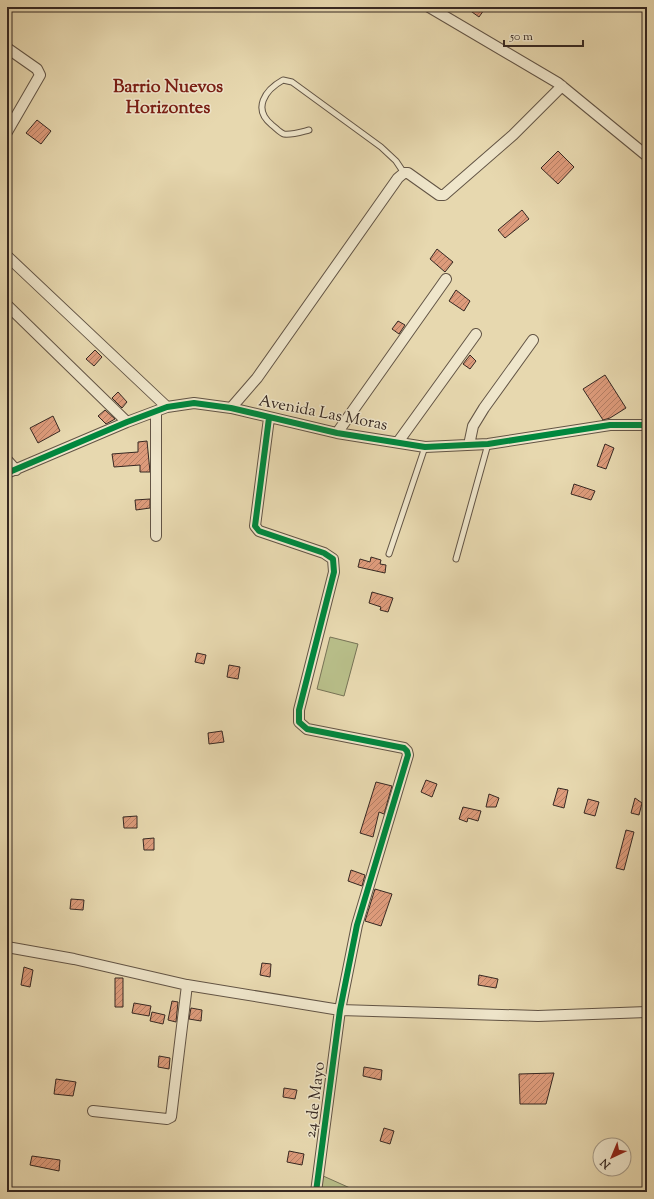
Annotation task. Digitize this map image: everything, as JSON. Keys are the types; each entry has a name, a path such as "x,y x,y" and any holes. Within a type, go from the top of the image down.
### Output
{"street":[{"path":"429,7 562,86 647,156"},
{"path":"7,48 37,70 40,75 7,132"},
{"path":"231,408 257,378 398,178 404,173 408,174 439,195 444,195 513,136 562,86"},
{"path":"7,256 167,407"},
{"path":"337,433 446,279"},
{"path":"7,305 127,422"},
{"path":"398,442 476,334"},
{"path":"469,445 474,426 484,408 533,340"},
{"name":"Avenida Las Moras","path":"11,471 127,422 167,407 194,403 231,408 337,433 425,447 488,444 610,425 647,425"},
{"path":"156,412 156,536"},
{"name":"24 de Mayo","path":"269,418 255,526 258,531 324,553 333,559 334,572 299,710 299,722 307,729 404,748 408,755 357,925 340,1010 316,1192"},
{"path":"7,460 11,471"},
{"path":"7,947 74,959 187,985 340,1010 538,1016 647,1012"},
{"path":"93,1111 167,1119 171,1117 187,985"}],"lane":[{"path":"309,130 292,134 282,133 264,119 261,110 261,102 276,84 283,80 292,82 381,147 396,161 404,173"},
{"path":"456,559 488,444"},
{"path":"389,554 425,447"}],"green space":[{"path":"330,637 358,644 344,696 317,689"},
{"path":"321,1175 359,1192 316,1192"}],"building":[{"path":"465,7 486,7 479,17"},
{"path":"37,120 51,131 41,144 26,133"},
{"path":"558,151 574,167 558,184 541,168"},
{"path":"522,210 529,219 505,238 498,230"},
{"path":"437,249 453,262 445,272 430,259"},
{"path":"456,290 470,301 464,311 449,301"},
{"path":"398,321 405,325 399,334 392,329"},
{"path":"95,350 102,357 94,366 86,359"},
{"path":"470,355 476,361 470,369 463,364"},
{"path":"605,375 626,408 610,418 603,420 583,389"},
{"path":"118,392 127,402 122,408 112,398"},
{"path":"105,410 115,419 106,424 98,416"},
{"path":"53,416 60,431 38,443 30,428"},
{"path":"147,441 150,472 140,472 140,465 114,467 112,454 138,452 138,442"},
{"path":"605,444 614,448 606,469 597,466"},
{"path":"574,484 595,491 591,500 571,494"},
{"path":"150,499 150,508 136,510 135,500"},
{"path":"371,557 381,560 380,564 386,565 385,573 358,567 360,559 370,562"},
{"path":"372,592 393,598 388,612 380,610 381,607 369,603"},
{"path":"197,653 206,655 204,664 195,662"},
{"path":"229,665 240,667 238,679 227,677"},
{"path":"222,731 224,742 209,744 208,733"},
{"path":"426,780 437,784 432,797 421,792"},
{"path":"376,782 392,786 384,814 379,812 373,837 360,833"},
{"path":"558,788 568,790 564,808 553,805"},
{"path":"489,794 499,798 496,807 486,807"},
{"path":"635,798 642,803 639,815 631,813"},
{"path":"588,799 599,802 595,816 584,813"},
{"path":"463,807 481,811 478,821 468,818 467,822 459,819"},
{"path":"137,816 137,828 124,828 123,817"},
{"path":"626,830 634,832 624,870 616,868"},
{"path":"154,838 154,850 144,850 143,839"},
{"path":"351,870 365,875 362,886 348,881"},
{"path":"375,889 392,894 381,926 365,921"},
{"path":"71,899 84,900 83,910 70,909"},
{"path":"262,963 271,964 270,977 260,975"},
{"path":"24,967 33,970 30,987 21,985"},
{"path":"479,975 498,979 496,988 478,985"},
{"path":"115,978 123,978 123,1007 115,1007"},
{"path":"172,1001 178,1002 176,1022 168,1020"},
{"path":"134,1003 151,1006 149,1016 132,1013"},
{"path":"191,1008 202,1010 201,1021 189,1019"},
{"path":"152,1012 165,1015 163,1024 150,1021"},
{"path":"159,1056 170,1058 169,1069 158,1067"},
{"path":"364,1067 382,1070 381,1080 363,1076"},
{"path":"554,1073 546,1104 520,1104 519,1074"},
{"path":"56,1079 76,1082 73,1096 54,1094"},
{"path":"284,1088 297,1090 295,1099 283,1097"},
{"path":"384,1128 394,1131 390,1144 380,1141"},
{"path":"289,1151 304,1154 302,1165 287,1162"},
{"path":"32,1156 60,1160 59,1171 30,1165"}],"cycle path":[{"path":"7,473 127,422 167,407 194,403 231,408 337,433 425,447 488,444 610,425 647,425"},
{"path":"269,418 255,526 259,531 324,553 333,559 334,572 299,710 299,722 307,729 404,748 408,755 357,925 340,1010 316,1192"}],"district":[{"name":"Barrio Nuevos Horizontes","path":"168,98"}]}
